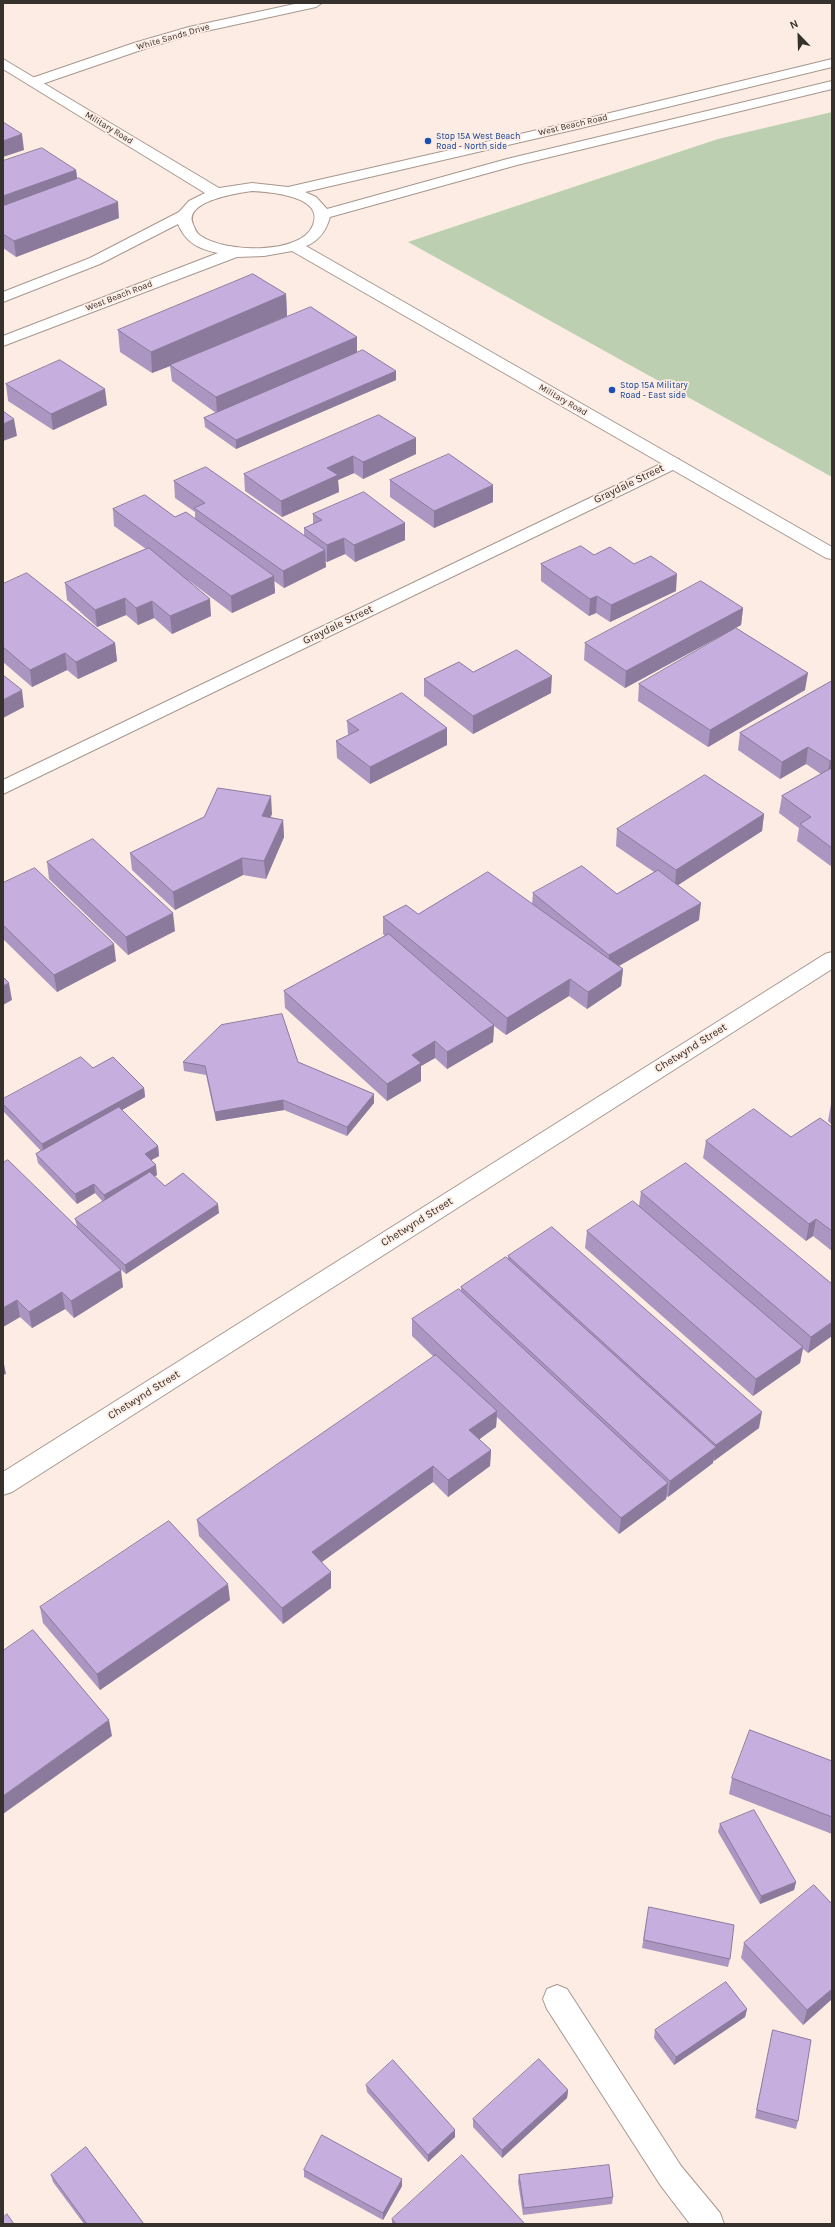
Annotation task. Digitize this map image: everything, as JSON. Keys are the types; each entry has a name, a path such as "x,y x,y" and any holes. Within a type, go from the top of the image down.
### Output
{"street":[{"name":"White Sands Drive","path":"34,82 139,46 194,30 316,3"},
{"name":"West Beach Road","path":"290,191 577,125 832,62"},
{"name":"Military Road","path":"3,63 216,193"},
{"name":"West Beach Road","path":"322,216 411,188 555,151 832,85"},
{"path":"3,297 96,261 186,214 192,206 216,193 252,186 290,191 306,197 317,206 322,216 320,227 310,237 294,246 255,253 216,249 200,242 190,234 185,224 186,214"},
{"name":"Military Road","path":"294,246 832,554"},
{"name":"West Beach Road","path":"3,341 235,252"},
{"name":"Graydale Street","path":"3,788 673,463"},
{"name":"Chetwynd Street","path":"3,1485 832,959"}],"lane":[{"path":"557,1999 671,2176 709,2224"}],"green space":[{"path":"832,112 832,477 408,242 718,139"}],"building":[{"path":"3,122 22,134 3,141"},
{"path":"42,148 76,170 3,196 3,161"},
{"path":"79,178 118,202 14,241 3,234 3,206"},
{"path":"253,274 286,294 151,352 118,330"},
{"path":"311,307 357,337 216,397 170,365"},
{"path":"363,350 396,371 236,440 204,418"},
{"path":"60,360 105,389 51,414 6,384"},
{"path":"3,411 14,419 3,424"},
{"path":"379,415 416,438 363,462 353,456 327,468 338,475 281,501 244,474"},
{"path":"449,454 493,485 434,511 390,480"},
{"path":"206,467 325,550 283,571 194,508 205,503 174,481"},
{"path":"364,492 405,523 354,545 344,538 327,545 304,528 322,520 313,514"},
{"path":"145,495 175,517 186,512 274,576 231,596 113,509"},
{"path":"581,546 594,555 610,547 634,564 651,556 677,574 611,605 597,596 590,599 541,564"},
{"path":"149,548 210,599 170,616 152,601 136,608 125,598 95,610 65,583"},
{"path":"27,573 115,643 76,662 65,653 30,670 3,647 3,584"},
{"path":"701,581 743,608 626,671 585,643"},
{"path":"736,628 808,673 710,730 639,684"},
{"path":"517,650 552,676 473,716 424,679 459,662 473,672"},
{"path":"3,675 22,690 3,700"},
{"path":"832,681 832,760 830,761 808,747 782,762 740,733"},
{"path":"402,693 447,728 370,767 336,741 359,730 347,721"},
{"path":"832,768 832,848 800,824 811,817 782,796"},
{"path":"705,775 764,814 676,870 617,829"},
{"path":"218,788 271,796 262,816 283,820 264,861 242,858 173,892 130,853 204,817"},
{"path":"93,839 173,913 126,937 47,862"},
{"path":"582,866 617,894 658,870 701,903 609,955 533,893"},
{"path":"35,868 114,944 54,975 3,925 3,883"},
{"path":"488,872 623,969 588,992 570,979 507,1018 383,917 406,905 418,914"},
{"path":"389,934 494,1025 447,1052 435,1041 412,1055 421,1063 387,1084 284,991"},
{"path":"3,977 9,983 3,986"},
{"path":"282,1014 298,1062 374,1094 347,1127 283,1100 215,1112 205,1066 183,1062 221,1025"},
{"path":"81,1057 93,1068 113,1057 144,1088 42,1144 3,1104 3,1099"},
{"path":"119,1107 158,1146 145,1154 156,1165 104,1195 94,1184 75,1194 36,1154"},
{"path":"754,1109 791,1137 820,1118 832,1127 832,1231 816,1219 809,1224 706,1141"},
{"path":"8,1160 121,1270 71,1301 62,1292 29,1312 17,1300 3,1308 3,1163"},
{"path":"686,1163 832,1284 832,1322 811,1337 641,1192"},
{"path":"150,1172 165,1186 183,1173 218,1204 125,1265 75,1219"},
{"path":"633,1201 803,1347 756,1379 587,1231"},
{"path":"552,1227 762,1412 716,1445 508,1256"},
{"path":"506,1257 716,1447 670,1481 461,1287"},
{"path":"459,1289 668,1483 621,1518 412,1319"},
{"path":"436,1355 497,1411 469,1430 491,1450 448,1480 433,1466 312,1552 331,1572 282,1608 197,1520"},
{"path":"169,1521 228,1584 97,1674 40,1607"},
{"path":"33,1630 109,1720 3,1796 3,1651"},
{"path":"750,1730 832,1761 832,1817 732,1778"},
{"path":"754,1810 796,1882 761,1896 720,1824"},
{"path":"814,1885 832,1904 832,1989 807,2010 744,1943"},
{"path":"649,1907 734,1925 730,1959 644,1940"},
{"path":"726,1982 747,2009 676,2057 655,2030"},
{"path":"773,2030 811,2040 798,2121 757,2110"},
{"path":"539,2059 568,2090 502,2150 473,2119"},
{"path":"393,2060 455,2130 428,2155 366,2085"},
{"path":"322,2135 402,2179 383,2213 304,2170"},
{"path":"86,2147 144,2224 87,2224 51,2175"},
{"path":"462,2155 525,2224 396,2224 392,2219"},
{"path":"609,2165 613,2197 524,2208 519,2175"},
{"path":"7,2214 14,2224 3,2224 3,2218"}],"place":[{"name":"Stop 15A West Beach Road - North side","path":"428,141"},
{"name":"Stop 15A Military Road - East side","path":"612,390"}]}
